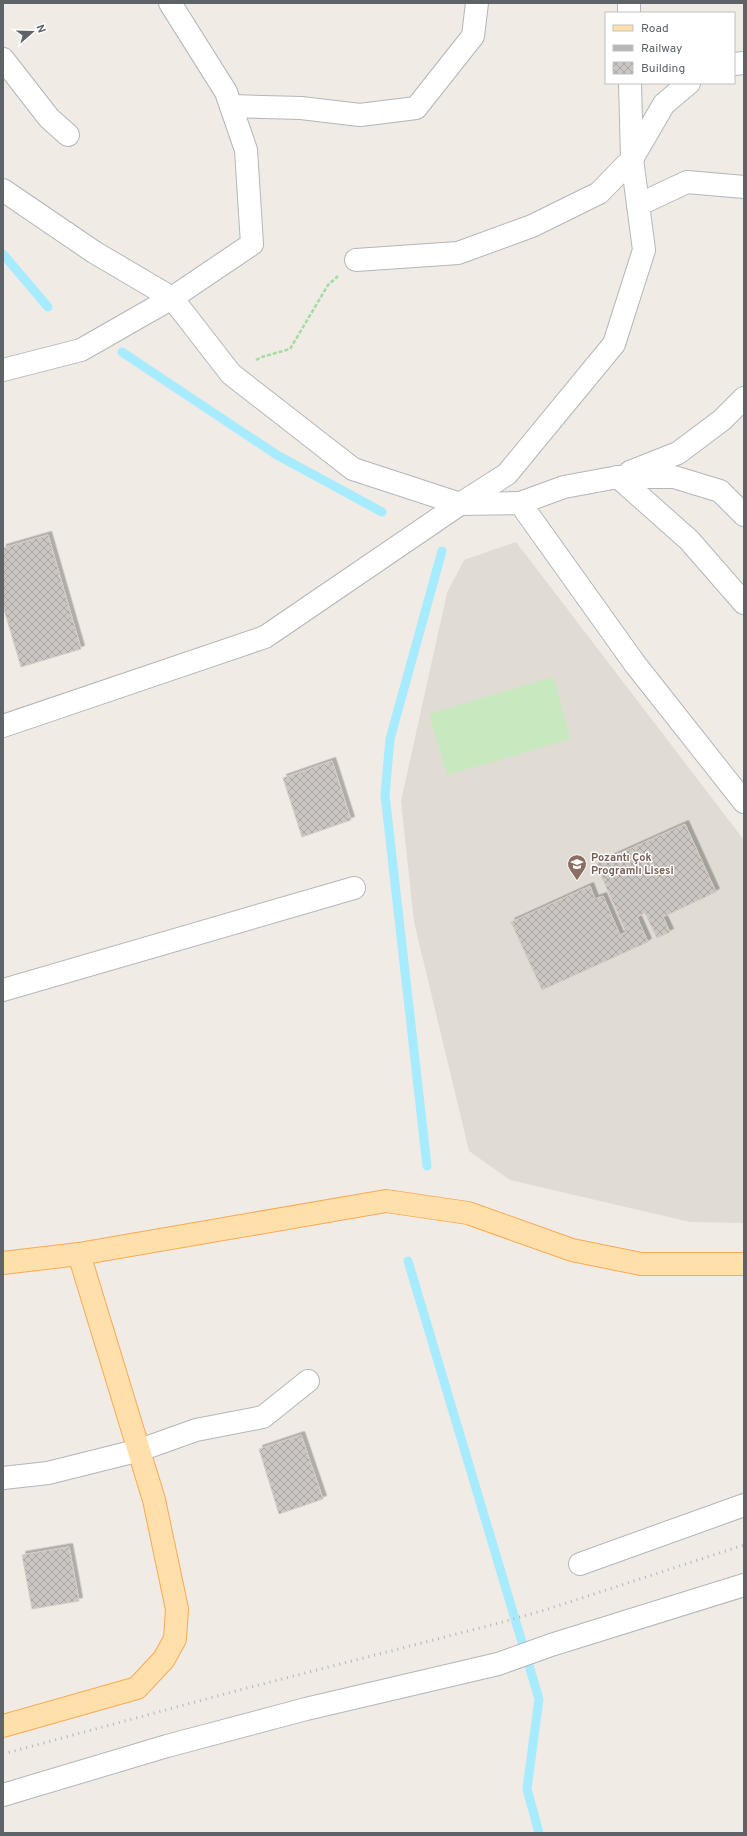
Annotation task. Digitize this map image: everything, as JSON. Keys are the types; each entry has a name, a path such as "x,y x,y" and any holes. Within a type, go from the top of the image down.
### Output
{"main road":[{"path":"3,1263 79,1254 386,1201 468,1213 572,1250 641,1264 744,1264"},
{"path":"3,1726 137,1688 164,1659 175,1639 177,1609 154,1500 79,1254"}],"street":[{"path":"3,370 81,350 172,298 252,244 246,150 226,92 170,3"},
{"path":"231,106 301,108 360,115 416,108 473,36 477,3"},
{"path":"3,59 48,118 68,135"},
{"path":"3,726 265,637 460,504 507,474 614,344 644,250 632,159 630,84"},
{"path":"356,260 458,253 525,229 599,193 632,159 664,104 688,84"},
{"path":"638,205 687,182 744,187"},
{"path":"3,190 94,252 172,298 231,374 353,469 460,504 520,503 564,487 618,477 674,477 720,490 744,515"},
{"path":"618,477 678,453 722,420 744,398"},
{"path":"618,477 689,540 744,603"},
{"path":"520,503 634,664 744,802"},
{"path":"3,990 354,888"},
{"path":"3,1478 48,1473 140,1450 196,1430 263,1417 308,1381"},
{"path":"580,1564 744,1505"},
{"path":"3,1795 167,1746 283,1715 498,1664 551,1645 744,1585"}],"path":[{"path":"231,374 262,357 290,349 328,286 356,260"}],"shaded area":[{"name":"Pozantı Çok Programlı Lisesi","path":"516,542 744,840 744,1223 690,1222 510,1180 469,1151 414,922 401,801 447,593 464,560"}],"green space":[{"path":"553,677 571,739 447,775 429,714"}],"building":[{"path":"48,535 81,649 21,667 3,606 3,548"},
{"path":"332,761 351,820 302,837 283,778"},
{"name":"Pozantı Çok Programlı Lisesi","path":"685,824 716,892 663,917 670,932 657,938 645,913 637,917 648,942 542,990 511,922 590,886 595,899 603,896 620,935 626,932 596,864"},
{"path":"301,1435 323,1499 279,1514 259,1449"},
{"path":"69,1547 79,1601 32,1609 22,1555"}],"waterway":[{"path":"3,254 48,307"},
{"path":"122,352 277,455 382,512"},
{"path":"427,1166 385,795 390,739 442,551"},
{"path":"408,1261 539,1699 527,1789 539,1833"}],"railway":[{"path":"3,1754 232,1692 499,1623 545,1610 744,1545"}],"place":[{"name":"Pozantı Çok Programlı Lisesi","path":"577,881"}]}
